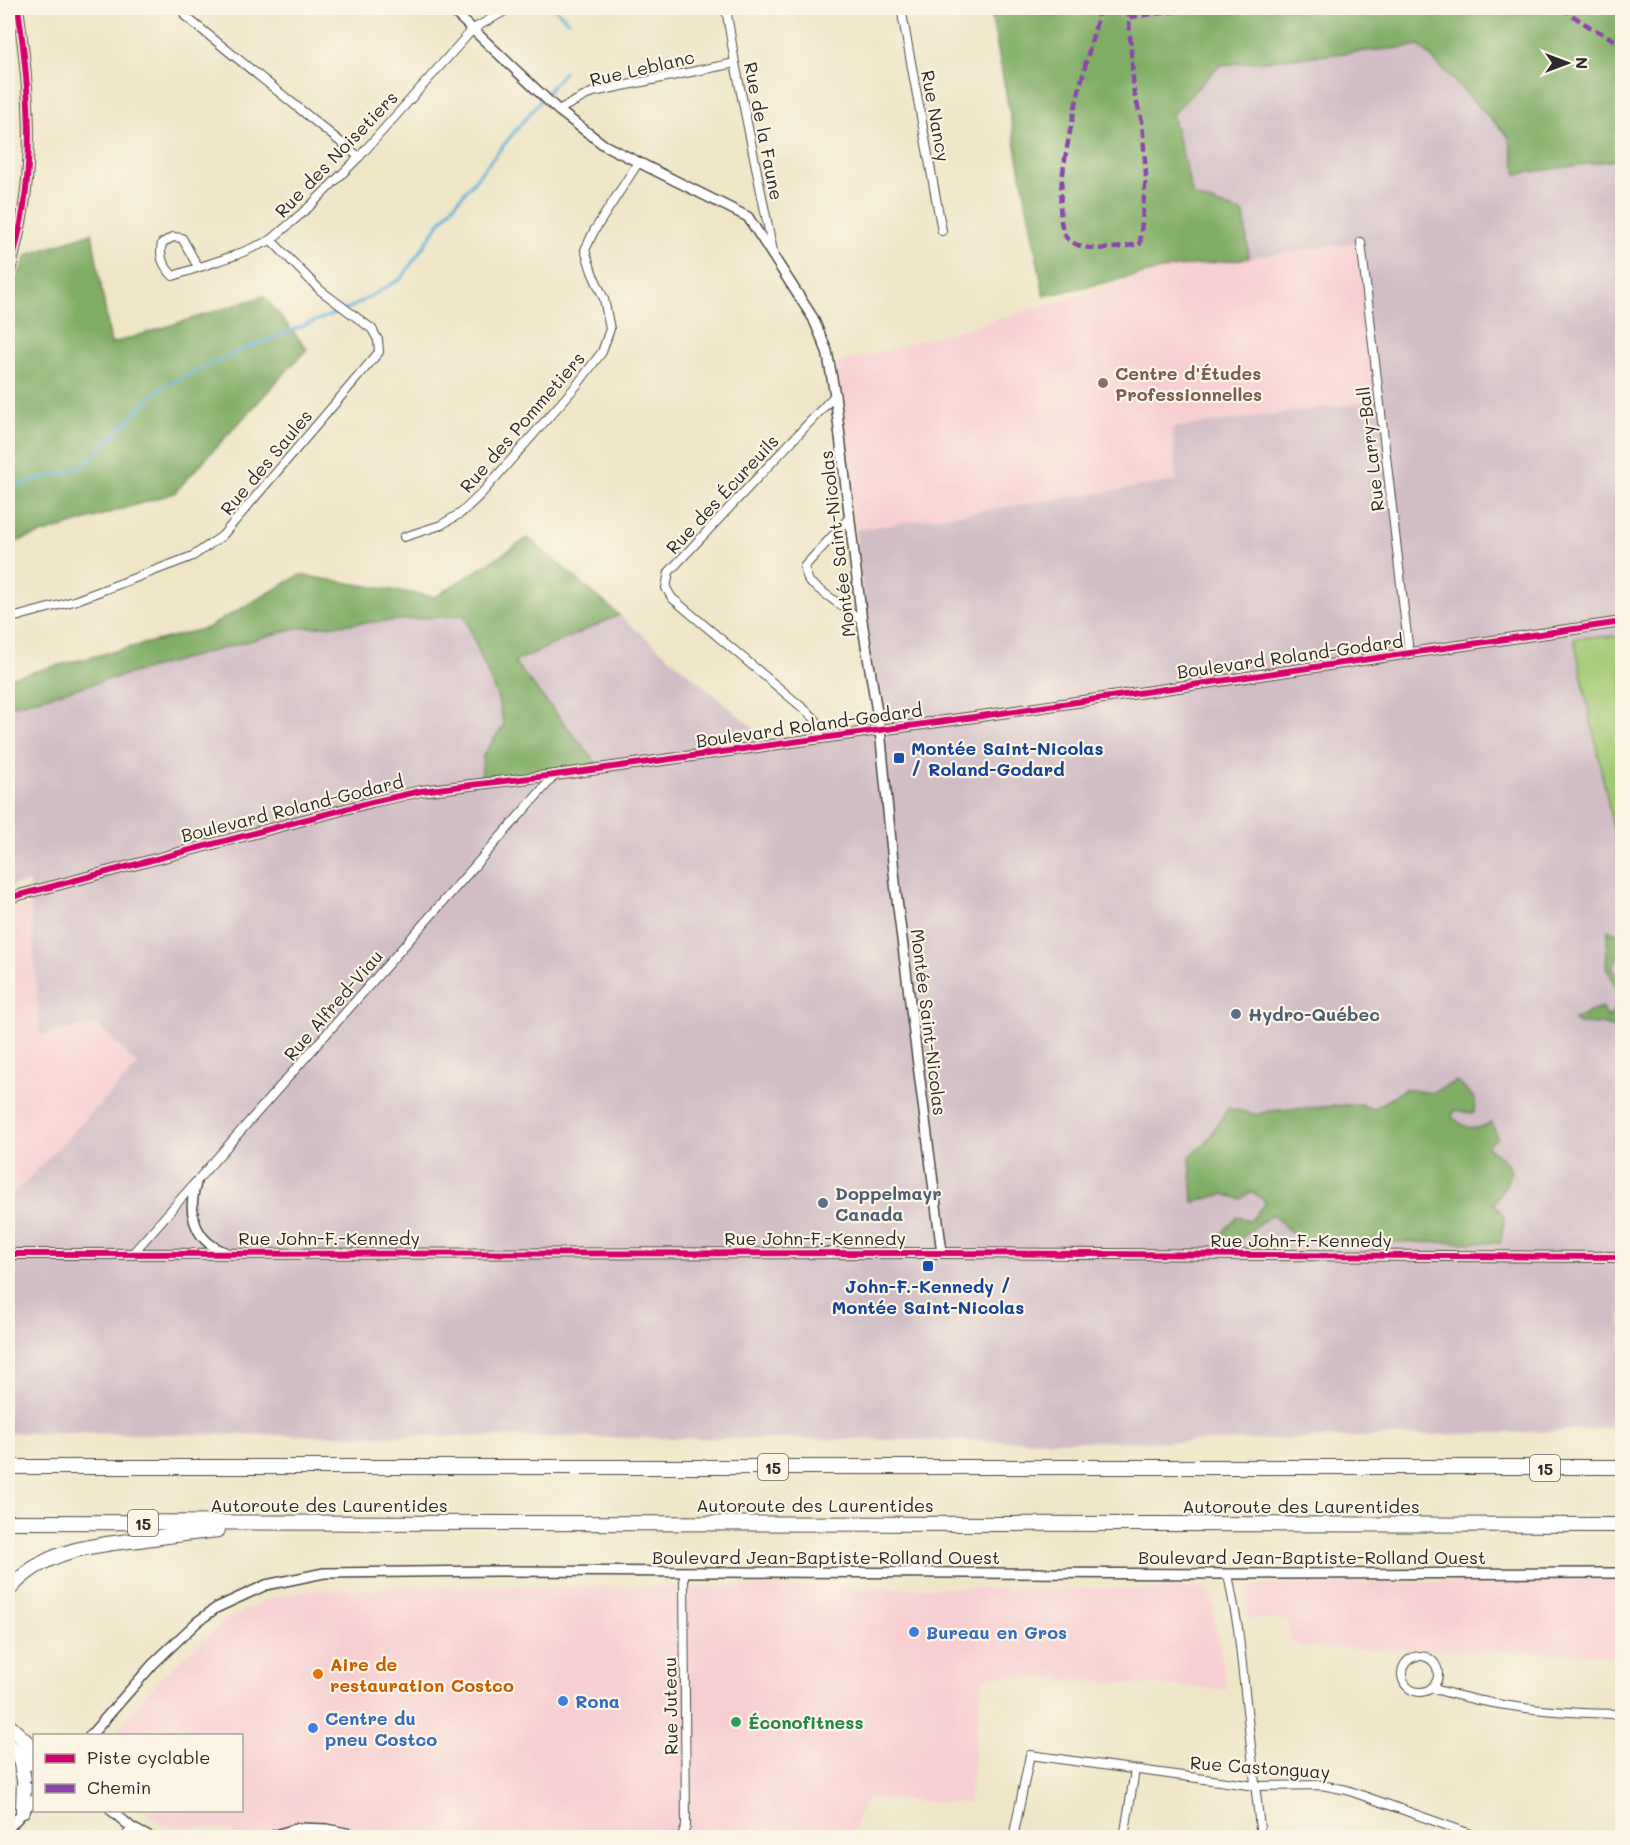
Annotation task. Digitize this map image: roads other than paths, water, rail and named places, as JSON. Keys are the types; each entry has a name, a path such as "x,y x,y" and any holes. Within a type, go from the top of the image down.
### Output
{"highway":[{"name":"15","path":"9,1467 1623,1467"},
{"name":"Autoroute des Laurentides","path":"8,1522 1623,1525"},
{"path":"8,1591 22,1576 37,1565 75,1549 111,1542 279,1523"},
{"path":"8,1725 33,1748"},
{"path":"8,1745 33,1763"},
{"path":"19,1754 24,1780 23,1811"}],"street":[{"path":"8,277 25,211 30,149 27,68 18,8"},
{"path":"183,8 185,16 359,157"},
{"name":"Montée Saint-Nicolas","path":"450,8 558,110 604,145 748,217 813,318 828,351 862,621 880,730 896,892 942,1253"},
{"name":"Rue des Noisetiers","path":"198,267 182,238 173,237 162,243 160,256 173,276 236,255 271,240 309,207 359,157 473,29 505,11 517,8"},
{"name":"Rue de la Faune","path":"726,8 775,260"},
{"name":"Rue Nancy","path":"901,8 942,231"},
{"name":"Rue Leblanc","path":"558,110 593,92 735,63"},
{"name":"Rue des Pommetiers","path":"404,537 441,525 461,513 481,494 602,352 610,329 604,298 585,250 594,231 638,163"},
{"name":"Rue des Saules","path":"8,619 74,601 193,556 222,536 379,352 378,340 372,329 320,290 271,240"},
{"name":"Rue Larry-Ball","path":"1361,242 1409,653"},
{"name":"Rue des Écureuils","path":"821,739 816,720 810,714 672,598 666,588 669,572 835,395"},
{"path":"850,517 804,567 809,582 862,621"},
{"name":"Boulevard Roland-Godard","path":"8,898 372,802 422,791 821,739 1623,622"},
{"name":"Rue Alfred-Viau","path":"133,1253 555,775"},
{"path":"196,1183 192,1207 193,1220 198,1232 206,1242 227,1253"},
{"name":"Rue John-F.-Kennedy","path":"8,1254 942,1253 1623,1257"},
{"name":"Boulevard Jean-Baptiste-Rolland Ouest","path":"92,1734 153,1664 197,1622 216,1608 266,1585 324,1573 496,1571 1623,1573"},
{"name":"Rue Juteau","path":"681,1838 686,1827 684,1573"},
{"path":"1228,1574 1238,1628 1261,1838"},
{"path":"1431,1688 1437,1678 1436,1666 1421,1656 1410,1659 1403,1669 1403,1680 1405,1685 1415,1692 1431,1688 1452,1695 1556,1713 1623,1714"},
{"name":"Rue Castonguay","path":"1013,1838 1030,1755 1255,1785 1321,1785 1347,1790 1482,1838"},
{"path":"1126,1836 1135,1770"},
{"path":"8,1829 33,1800"},
{"path":"114,1814 132,1828 151,1838"},
{"path":"124,1838 132,1828"},
{"path":"267,1838 298,1828 327,1829 370,1838"},
{"path":"1614,1838 1623,1836"}],"waterway":[{"path":"554,8 568,21"},
{"path":"8,488 80,468 161,388 244,349 354,306 402,278 441,221 564,72"}],"place":[{"name":"Centre d'Études Professionnelles","path":"1103,383"},
{"name":"Montée Saint-Nicolas / Roland-Godard","path":"899,758"},
{"name":"Hydro-Québec","path":"1236,1014"},
{"name":"Doppelmayr Canada","path":"823,1203"},
{"name":"John-F.-Kennedy / Montée Saint-Nicolas","path":"928,1266"},
{"name":"Bureau en Gros","path":"914,1632"},
{"name":"Aire de restauration Costco","path":"318,1674"},
{"name":"Rona","path":"563,1701"},
{"name":"Éconofitness","path":"736,1722"},
{"name":"Centre du pneu Costco","path":"313,1728"}]}
